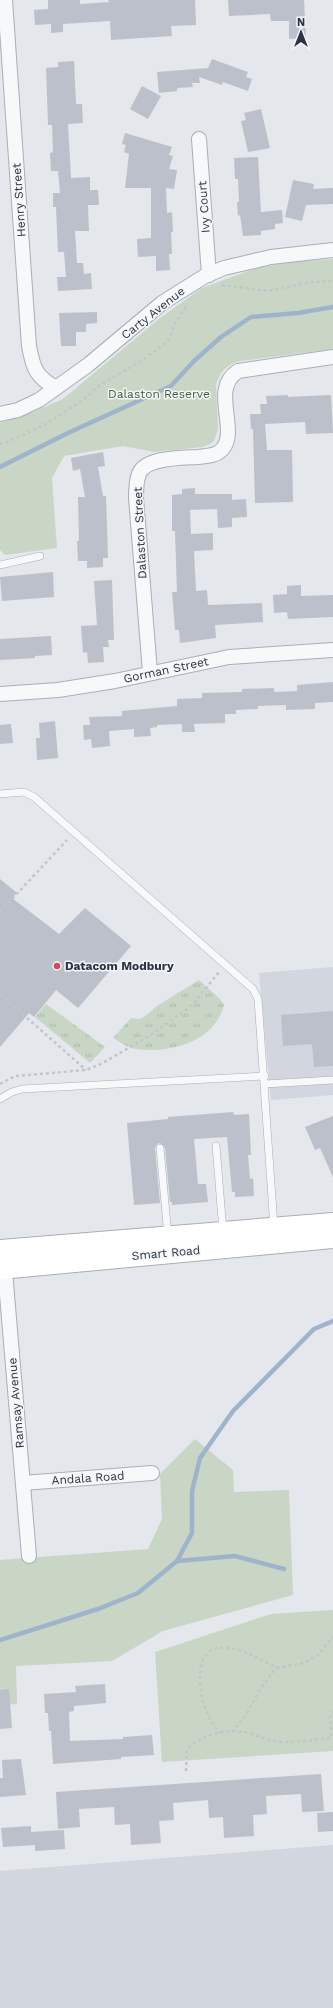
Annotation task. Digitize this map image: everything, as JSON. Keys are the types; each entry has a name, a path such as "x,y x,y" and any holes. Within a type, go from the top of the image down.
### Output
{"main road":[{"name":"Smart Road","path":"2,1259 274,1235 333,1223"},
{"name":"Smart Road","path":"2,1259 168,1236 223,1231 333,1238"}],"street":[{"name":"Henry Street","path":"5,0 29,346 36,372 43,381 56,388"},
{"name":"Ivy Court","path":"199,139 208,275"},
{"name":"Carty Avenue","path":"0,414 18,410 39,400 88,365 162,303 208,275 238,264 271,257 333,250"},
{"name":"Dalaston Street","path":"150,672 136,498 139,472 147,464 166,459 217,454 224,448 227,439 225,389 232,375 238,371 333,357"},
{"name":"Gorman Street","path":"0,694 58,690 115,681 150,672 229,657 333,650"},
{"name":"Ramsay Avenue","path":"2,1259 29,1556"},
{"name":"Andala Road","path":"23,1483 152,1473"}],"lane":[{"path":"0,565 40,556"},
{"path":"0,794 24,792 34,797 253,989 258,999 265,1076 274,1235"},
{"path":"0,1099 12,1092 22,1089 265,1076"},
{"path":"265,1084 333,1080"},
{"path":"216,1146 223,1231"},
{"path":"160,1148 168,1236"}],"path":[{"path":"218,286 223,285 268,291 311,282 333,281"},
{"path":"0,444 8,442 46,424 83,400 100,385 144,360 168,341 176,322 189,302"},
{"path":"0,912 74,832"},
{"path":"0,1084 15,1076 23,1074 86,1070 123,1052 186,1010 194,1003 226,965"},
{"path":"0,994 86,1070"},
{"path":"232,1732 246,1715 259,1691 273,1672 278,1668 303,1663 317,1656 333,1637"},
{"path":"222,1733 216,1730 210,1722 206,1710 200,1673 203,1657 211,1650 227,1647 242,1651 278,1668"},
{"path":"186,1771 187,1749 194,1742 206,1736 222,1733 244,1732 276,1741 332,1738 330,1714 333,1712"}],"shaded area":[{"path":"333,967 333,1095 271,1100 259,973"},
{"path":"333,1845 333,2008 0,2008 0,1871"}],"green space":[{"name":"Dalaston Reserve","path":"333,259 333,349 241,361 228,366 222,372 216,385 218,429 214,441 210,444 202,447 155,452 123,446 64,456 52,478 57,548 5,555 0,550 0,423 33,412 63,399 160,318 202,288 257,268 291,262"},
{"path":"199,980 220,999 224,1005 219,1018 211,1028 201,1036 189,1043 176,1047 148,1050 132,1048 113,1038 131,1018 140,1019 157,1006"},
{"path":"46,1004 105,1047 90,1063 35,1017"},
{"path":"195,1439 233,1470 234,1492 289,1490 293,1595 163,1631 112,1661 16,1666 17,1704 0,1705 0,1560 148,1549 162,1519 160,1474"},
{"path":"333,1610 333,1751 162,1762 155,1652 271,1614"}],"building":[{"path":"48,0 80,0 80,4 109,2 108,0 195,0 196,25 171,26 172,36 111,40 110,21 63,24 63,32 51,33 51,24 35,25 34,10 48,9"},
{"path":"228,0 304,0 306,38 289,39 289,21 271,21 270,14 229,16"},
{"path":"212,59 248,72 246,77 252,79 248,91 223,82 222,85 199,77 200,83 192,83 193,87 177,88 177,91 159,93 157,72 208,68"},
{"path":"74,61 76,104 82,104 83,123 68,124 71,178 90,177 90,190 98,190 99,205 88,205 89,231 75,231 77,263 83,263 84,274 91,273 92,289 58,291 57,277 66,277 64,252 58,252 56,207 53,207 53,193 60,193 58,171 51,171 50,153 53,152 52,125 48,125 46,68 58,67 58,62"},
{"path":"142,86 161,96 148,119 130,109"},
{"path":"261,109 270,148 248,152 241,121 246,120 244,113"},
{"path":"125,133 172,147 169,155 173,156 169,169 177,170 174,189 166,188 167,213 172,212 173,232 171,232 172,254 169,254 170,270 156,271 156,256 138,257 137,239 151,238 151,188 125,188 129,154 124,152 126,145 122,144"},
{"path":"258,157 261,212 282,210 283,223 275,224 275,229 261,231 261,235 243,236 240,215 238,216 238,179 235,179 234,158"},
{"path":"293,180 314,184 313,189 333,188 333,204 306,205 302,221 285,217"},
{"path":"97,312 97,323 86,324 86,332 76,332 76,346 61,346 59,313"},
{"path":"288,395 288,397 331,395 333,433 306,434 305,422 265,424 267,450 292,450 293,502 255,503 253,429 251,429 250,414 261,414 260,404 267,404 266,396"},
{"path":"103,452 105,466 98,467 103,496 106,496 108,558 103,558 103,567 87,568 87,561 78,561 77,541 79,541 78,497 85,497 80,469 73,471 71,458"},
{"path":"195,488 195,494 232,494 232,500 246,499 247,517 232,518 232,527 218,528 217,509 190,510 191,534 213,533 213,550 194,551 196,591 207,590 208,605 262,603 263,622 215,625 216,638 180,643 179,630 175,630 172,592 177,592 175,531 172,531 172,495 182,494 182,489"},
{"path":"53,572 54,597 2,601 0,577"},
{"path":"112,580 114,640 108,640 109,647 103,647 104,662 88,663 87,652 83,653 81,626 97,625 94,581"},
{"path":"301,585 301,596 333,595 333,617 288,619 287,612 274,613 273,595 287,594 287,586"},
{"path":"51,636 52,655 35,656 35,658 0,660 0,639"},
{"path":"333,682 333,702 315,703 315,709 286,710 286,705 258,706 258,709 236,710 236,714 225,714 225,723 194,724 195,732 182,732 182,724 157,725 157,727 150,728 151,736 134,737 134,729 109,731 110,746 92,748 91,739 84,740 83,725 90,725 89,717 122,716 122,711 177,706 177,699 202,698 202,693 242,692 242,689 274,688 274,692 297,691 297,685"},
{"path":"55,721 58,758 37,760 36,738 40,738 39,723"},
{"path":"11,724 13,743 0,744 0,725"},
{"name":"Datacom Modbury","path":"0,879 17,893 12,898 59,934 85,908 131,946 78,1008 56,990 34,1017 29,1013 0,1047"},
{"path":"333,1011 333,1066 314,1067 312,1044 283,1046 281,1015"},
{"path":"233,1112 234,1115 249,1114 251,1155 248,1155 250,1179 253,1178 254,1196 235,1197 235,1192 232,1192 227,1137 194,1139 198,1184 206,1184 208,1202 172,1205 172,1202 170,1202 165,1148 160,1143 157,1144 155,1148 160,1203 134,1205 127,1123 168,1119 168,1117"},
{"path":"333,1116 333,1177 320,1148 315,1150 305,1127"},
{"path":"105,1684 106,1703 74,1706 74,1711 69,1712 70,1741 123,1739 123,1737 152,1735 154,1755 53,1764 51,1731 49,1731 48,1713 45,1713 44,1694 76,1692 75,1686"},
{"path":"9,1689 12,1728 0,1729 0,1690"},
{"path":"21,1759 26,1795 0,1797 0,1778 3,1778 2,1760"},
{"path":"321,1774 324,1811 302,1812 301,1794 266,1796 267,1814 253,1815 254,1836 224,1838 223,1817 209,1818 208,1800 173,1803 174,1820 159,1821 161,1843 131,1845 130,1824 115,1825 114,1807 79,1809 80,1827 58,1829 56,1792"},
{"path":"333,1812 333,1831 318,1832 317,1813"},
{"path":"31,1826 31,1832 64,1830 65,1849 35,1851 35,1845 3,1847 1,1828"}],"waterway":[{"path":"0,467 70,432 171,386 194,361 221,337 251,317 298,313 333,307"},
{"path":"0,1640 98,1609 138,1593 177,1561 192,1533 192,1491 200,1458 233,1411 314,1329 333,1321"},
{"path":"177,1561 235,1556 284,1569"}],"place":[{"name":"Datacom Modbury","path":"57,966"}]}
